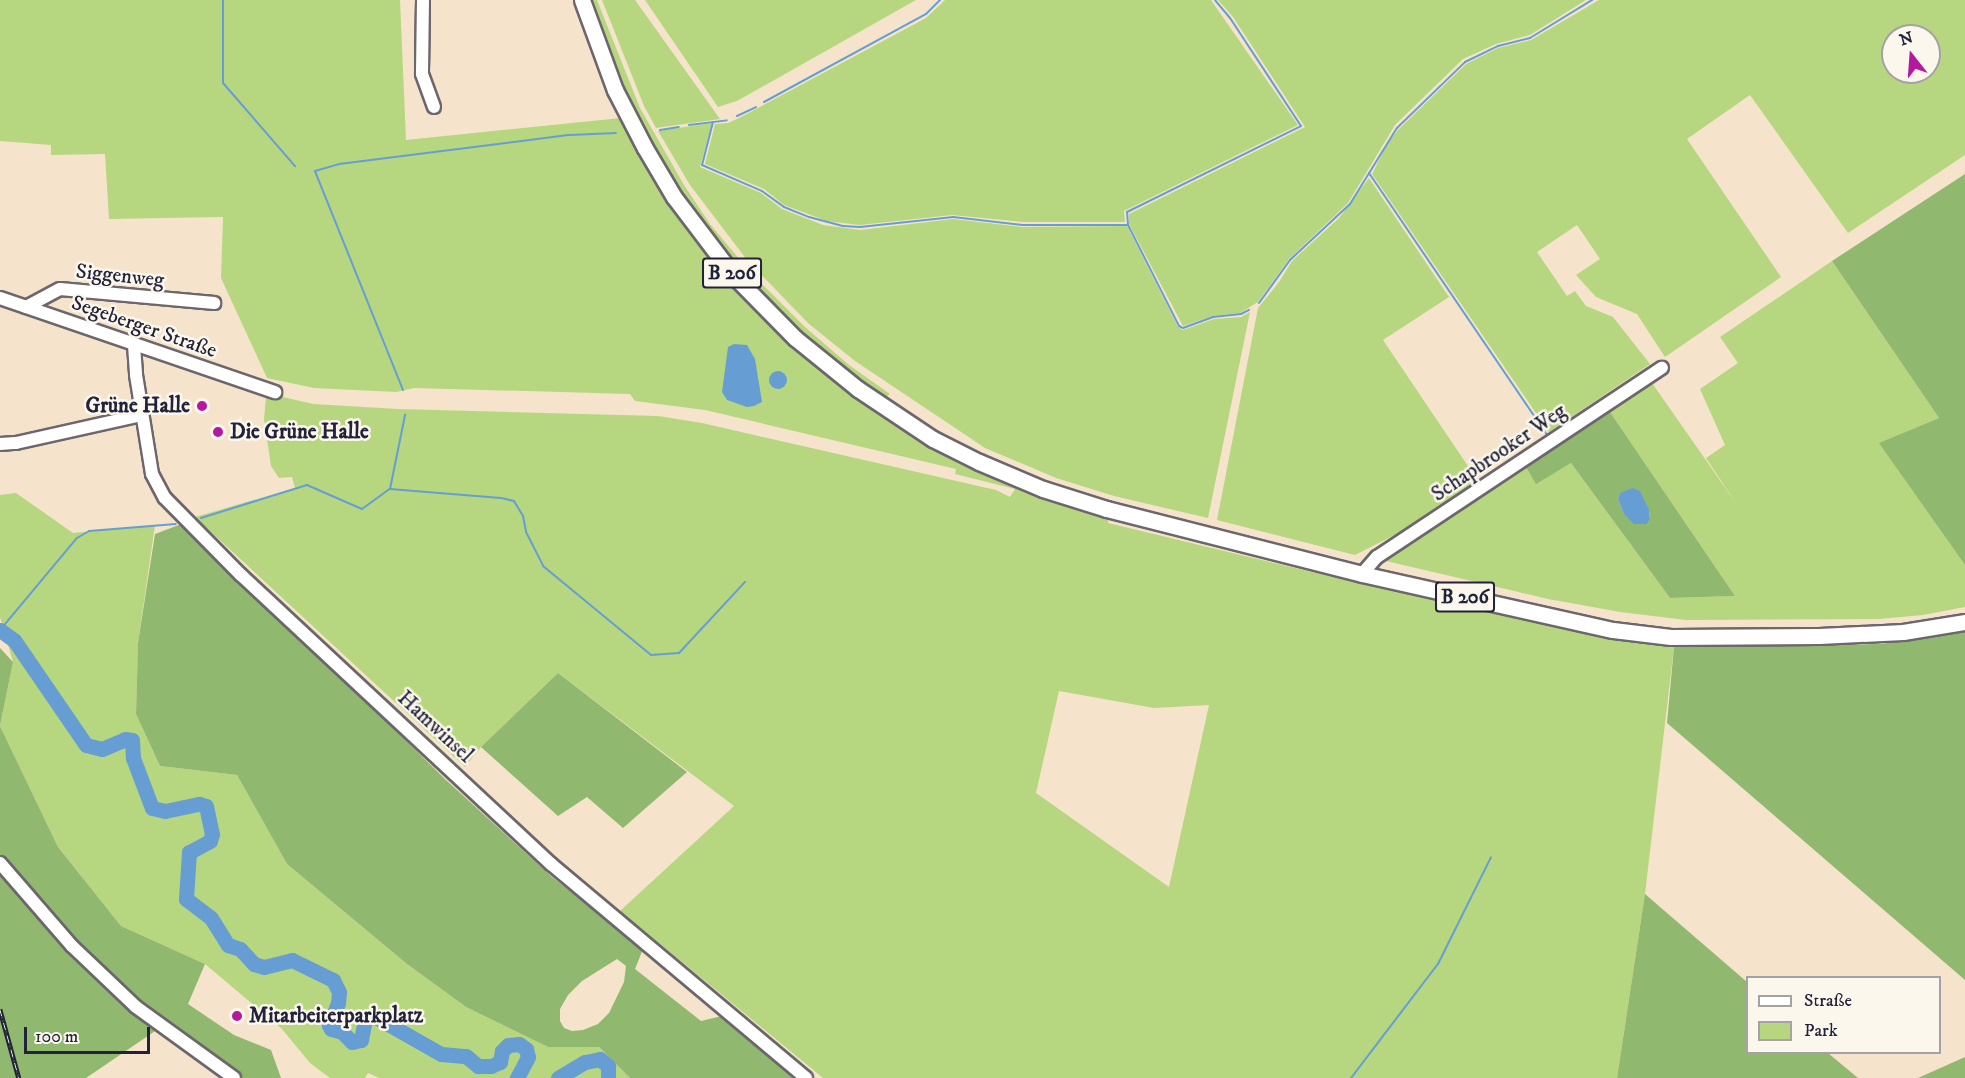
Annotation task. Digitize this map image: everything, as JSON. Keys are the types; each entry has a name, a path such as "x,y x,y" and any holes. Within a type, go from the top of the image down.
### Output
{"main road":[{"name":"B 206","path":"582,0 615,90 645,148 674,196 734,276 768,313 858,389 933,439 978,462 1043,489 1107,509 1362,574 1613,630 1671,637 1819,636 1903,632 1965,621"}],"street":[{"path":"423,0 422,74 434,107"},
{"name":"Siggenweg","path":"26,307 60,289 214,303"},
{"name":"Segeberger Straße","path":"0,298 275,392"},
{"name":"Hamwinsel","path":"134,345 141,415 152,474 165,498 241,575 551,864 806,1078"},
{"name":"Schapbrooker Weg","path":"1362,574 1377,557 1662,368"},
{"path":"0,444 16,443 141,415"},
{"path":"0,863 72,946 136,1007 234,1078"}],"green space":[{"path":"0,0 400,0 406,140 621,118 644,161 732,284 895,423 1109,515 1108,523 1362,584 1674,647 1645,894 1617,1078 823,1078 620,911 734,806 558,673 481,747 465,767 195,517 295,488 292,477 279,478 271,466 264,419 266,397 270,394 313,404 398,409 658,416 702,423 996,490 1010,497 1015,489 955,474 956,469 705,410 635,401 630,394 414,388 396,392 314,388 267,378 221,278 223,217 109,219 105,154 51,155 51,145 0,141","holes":["1059,691 1154,708 1209,705 1169,887 1036,793"]},
{"path":"589,0 597,0 640,108 684,185 710,224 751,273 805,327 849,365 890,394 884,399 798,331 747,280 704,226 677,188 633,110 606,48"},
{"path":"602,0 635,0 720,119 656,128 644,106"},
{"path":"645,0 916,0 737,101 718,107"},
{"path":"945,0 1211,0 1298,125 1124,211 1125,222 1023,222 952,215 860,225 827,221 784,205 764,189 705,164 715,124 728,123 739,118 926,18"},
{"path":"1218,0 1586,0 1530,35 1496,44 1463,59 1395,125 1348,203 1289,259 1258,302 1240,313 1213,316 1183,326 1129,224 1129,214 1305,127 1233,17"},
{"path":"1599,0 1965,0 1965,155 1848,233 1750,95 1687,139 1781,277 1665,357 1637,314 1596,297 1576,275 1600,259 1577,225 1537,252 1567,296 1575,291 1586,306 1613,317 1650,364 1549,432 1372,174 1387,144 1398,130 1466,64 1498,48 1531,40"},
{"path":"712,123 700,167 761,193 782,209 823,225 860,230 953,219 1023,227 1127,226 1178,327 1183,330 1214,319 1241,317 1250,312 1208,518 1114,496 1056,478 985,448 855,361 809,324 747,260 690,185 658,131"},
{"path":"1965,174 1965,565 1879,443 1939,418 1832,261"},
{"path":"1369,178 1449,297 1383,340 1478,481 1410,527 1355,555 1217,520 1258,308 1292,261 1339,218"},
{"path":"1832,261 1939,418 1880,443 1965,565 1965,607 1923,615 1879,619 1686,620 1620,612 1548,599 1386,561 1526,467 1536,483 1571,463 1670,598 1735,596 1610,412 1652,383 1738,506 1706,458 1725,445 1700,389 1738,363 1720,337"},
{"path":"1610,412 1735,596 1670,598 1571,463 1536,484 1526,467","holes":["1620,493 1649,510 1650,520 1647,524 1624,514 1618,499"]},
{"path":"16,493 73,533 155,525 138,643 136,714 160,766 237,775 287,864 407,964 466,1007 548,1047 599,1047 630,1078 379,1078 368,1073 365,1078 330,1078 310,1063 282,1029 205,964 121,926 58,847 0,726 13,662 0,617 0,495"},
{"path":"184,523 446,780 552,877 643,949 635,969 701,1021 726,1015 803,1078 630,1078 599,1047 548,1047 466,1007 407,964 287,864 237,775 160,766 136,714 138,643 155,534","holes":["617,959 626,966 624,982 609,1013 598,1024 583,1030 572,1031 564,1028 560,1021 560,1009 568,995 582,981"]},
{"path":"1965,632 1965,980 1667,723 1674,647 1880,644"},
{"path":"0,648 13,662 0,726"},
{"path":"558,673 687,772 623,828 587,797 558,816 481,747"},
{"path":"0,726 58,847 121,926 205,964 188,1004 234,1035 271,1050 281,1078 234,1078 161,1027 86,1078 0,1078"},
{"path":"1645,894 1746,981 1746,1054 1829,1054 1858,1078 1617,1078"},
{"path":"1965,1057 1965,1078 1918,1078"}],"water":[{"path":"734,344 747,345 755,359 762,402 754,406 747,407 727,400 722,392 728,347"},
{"path":"778,371 784,374 787,380 784,386 778,389 772,386 769,380 772,374"},
{"path":"1633,488 1640,491 1649,510 1650,520 1647,524 1634,524 1624,514 1618,499 1620,493"}],"waterway":[{"path":"223,0 223,83 295,166"},
{"path":"764,102 926,14 940,0"},
{"path":"1128,225 1127,212 1301,126 1230,18 1215,0"},
{"path":"1259,303 1290,260 1350,204 1397,128 1465,62 1498,46 1530,38 1592,0"},
{"path":"737,116 756,107"},
{"path":"689,125 727,120"},
{"path":"713,122 702,165 762,191 784,207 809,217 843,226 860,227 953,217 1023,225 1128,225 1179,326 1183,328 1213,317 1241,314 1249,310"},
{"path":"660,130 679,127"},
{"path":"403,390 315,171 339,164 570,135 616,133"},
{"path":"1369,173 1546,433"},
{"path":"201,518 307,485 362,509 390,489 405,415"},
{"path":"390,489 514,501 523,516 526,532 543,566 651,655 679,653 745,582"},
{"path":"0,630 77,538 89,531 176,524"},
{"path":"0,630 14,640 86,745 102,749 125,739 132,740 133,758 152,808 165,811 199,804 206,806 212,834 210,841 189,852 186,899 211,918 228,945 240,949 254,964 264,967 292,960 333,980 339,992 338,1003 329,1025 331,1029 342,1032 352,1042 361,1040 365,1019 374,1016 441,1054 466,1056 478,1066 491,1066 500,1062 502,1051 508,1045 519,1044 526,1049 528,1057 517,1078"},
{"path":"1351,1078 1438,964 1491,857"},
{"path":"558,1078 585,1062 600,1059 608,1066 608,1078"}],"railway":[{"path":"0,1009 19,1078"}],"place":[{"name":"Grüne Halle","path":"202,406"},
{"name":"Die Grüne Halle","path":"218,432"},
{"name":"Mitarbeiterparkplatz","path":"237,1016"}]}
